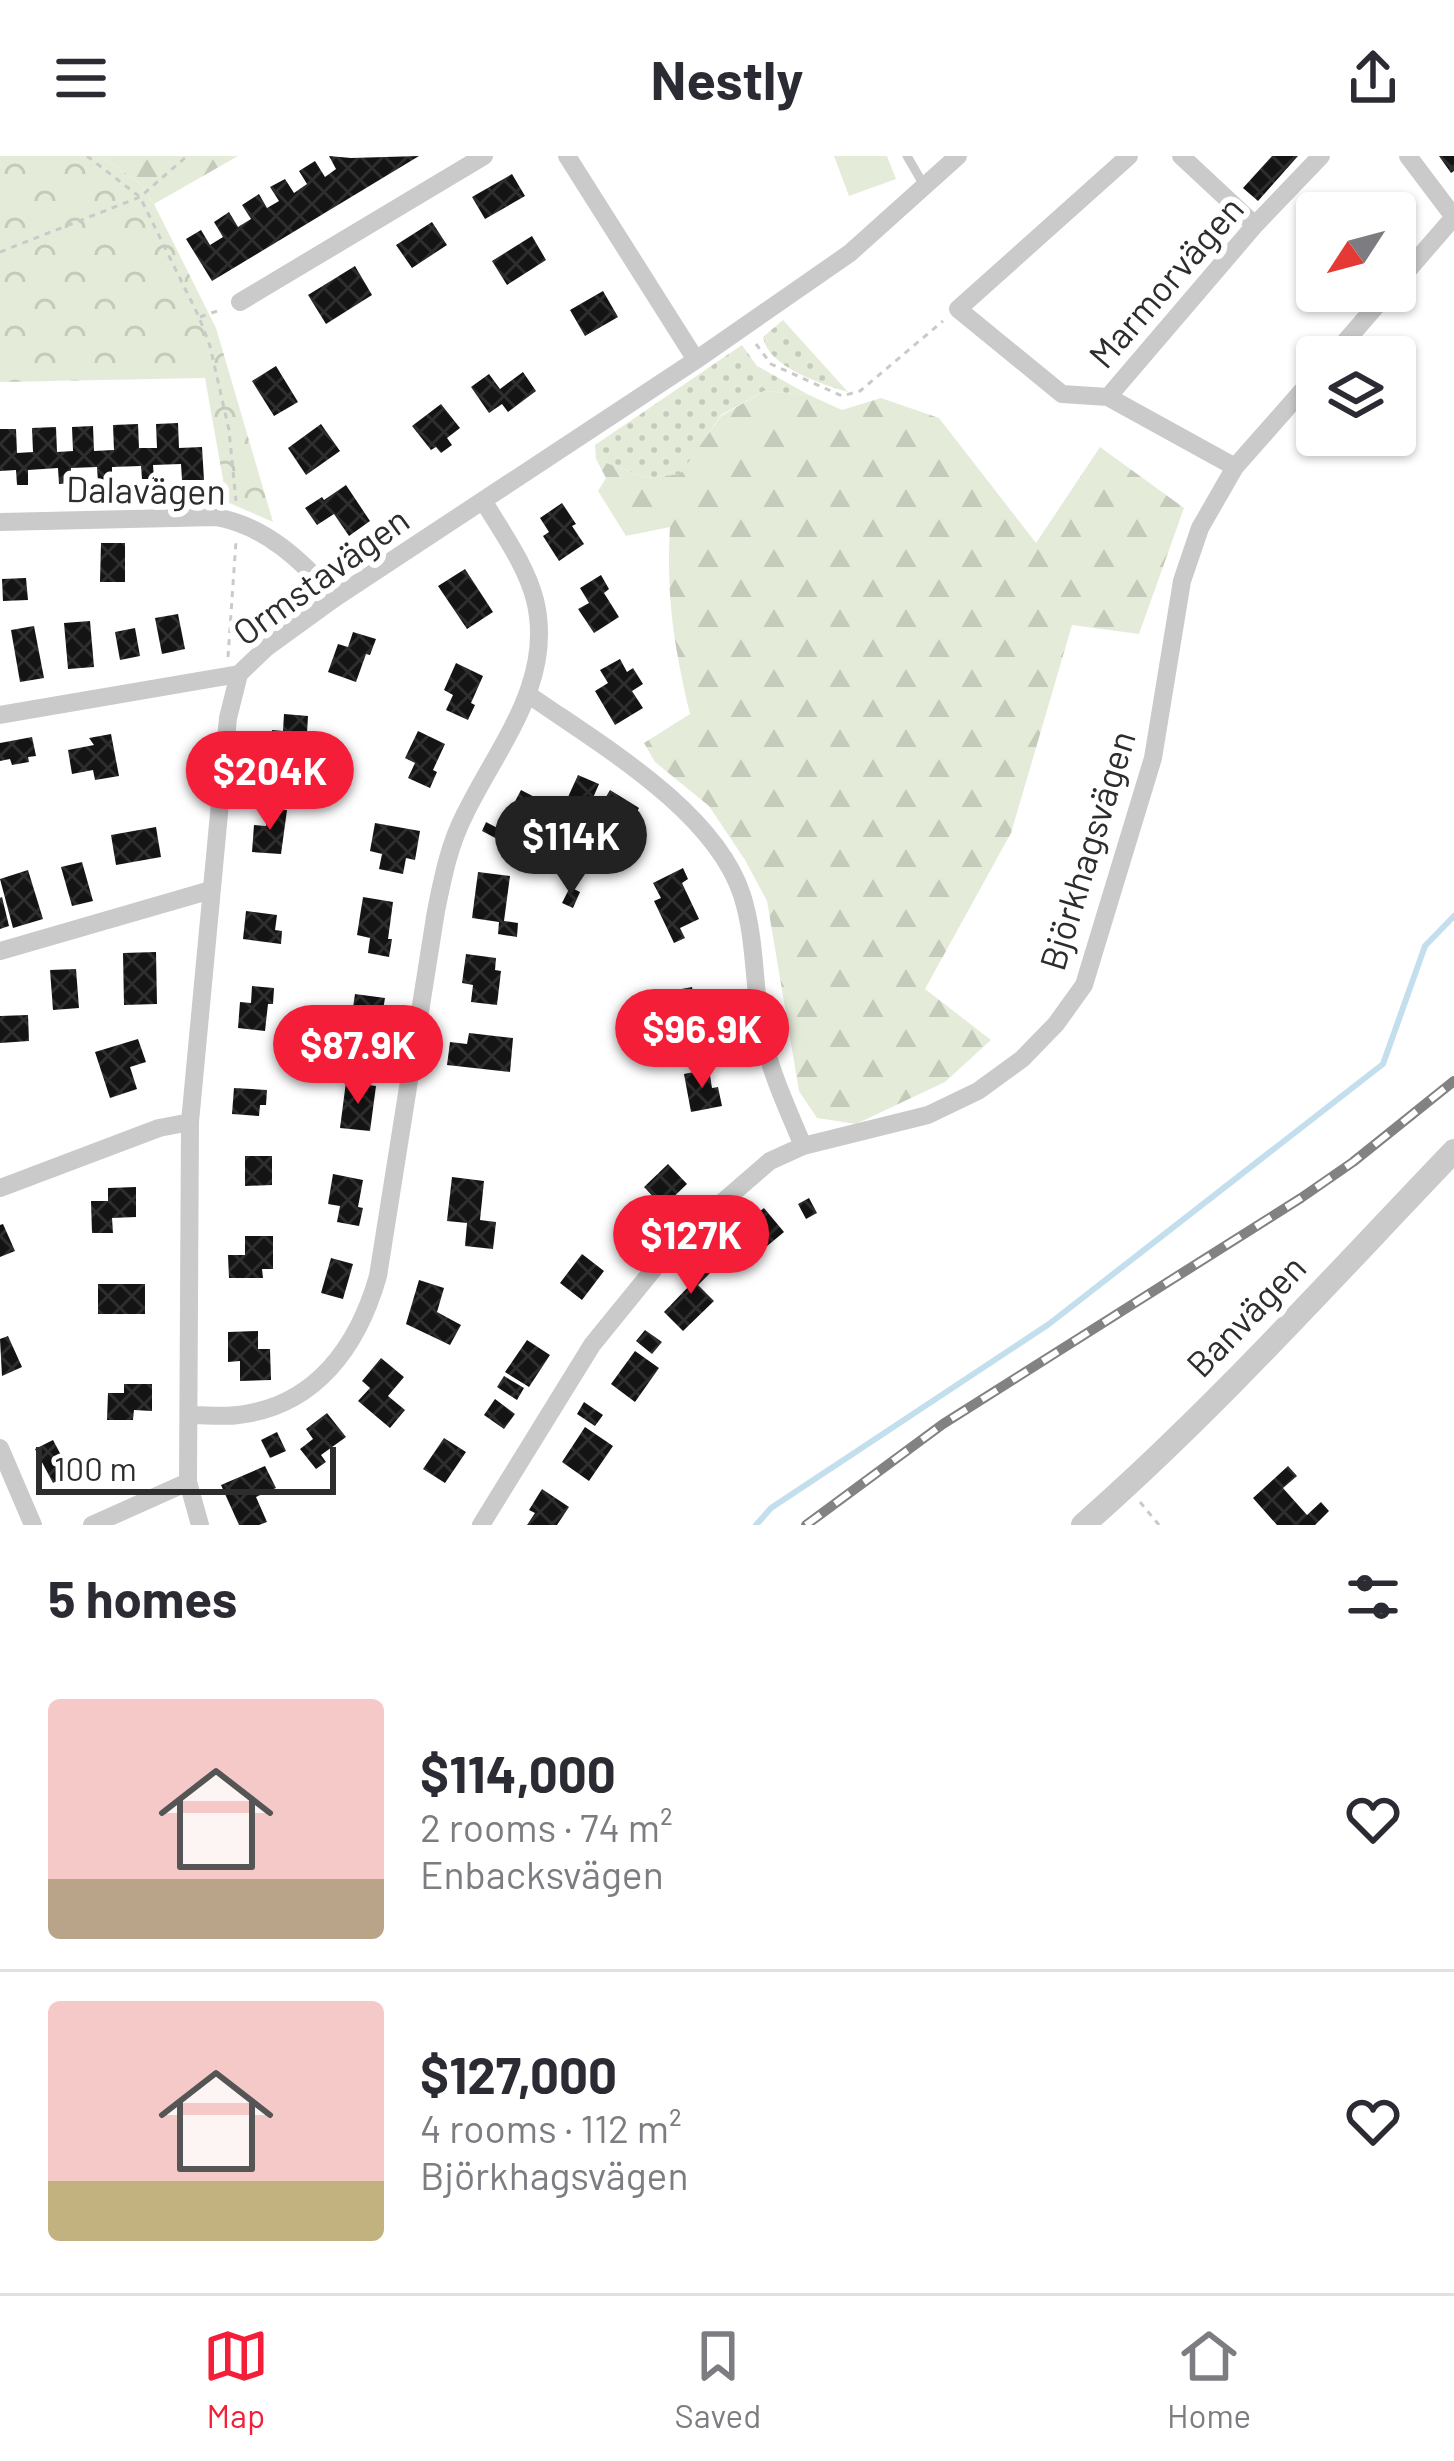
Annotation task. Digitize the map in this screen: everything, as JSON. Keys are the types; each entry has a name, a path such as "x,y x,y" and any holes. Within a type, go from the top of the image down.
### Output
{"street":[{"path":"240,302 484,156"},
{"path":"567,156 696,360"},
{"name":"Ormstavägen","path":"200,1525 188,1482 190,1122 233,675 335,598 850,253 958,156"},
{"path":"1108,397 1062,394 958,308 1130,156"},
{"path":"1181,156 1255,225"},
{"name":"Marmorvägen","path":"1235,467 1108,397 1255,225 1321,156"},
{"path":"1408,156 1454,217 1416,261"},
{"path":"1350,336 1371,312"},
{"name":"Björkhagsvägen","path":"481,1525 592,1345 674,1244 770,1161 803,1146 928,1115 978,1090 1022,1059 1056,1024 1084,985 1153,758 1182,580 1200,528 1235,467 1296,398"},
{"path":"190,1414 235,1416 271,1409 296,1396 342,1355 369,1308 448,855 464,815 530,695 538,658 534,596 484,502"},
{"name":"Dalavägen","path":"0,522 216,517 237,521 264,534 307,567 335,598"},
{"path":"0,715 233,675"},
{"path":"530,695 650,780 690,816 723,858 742,894 764,1041 803,1146"},
{"path":"0,951 212,890"},
{"path":"0,1188 159,1128 190,1122"},
{"name":"Banvägen","path":"1083,1525 1251,1362 1454,1150"},
{"path":"0,1448 33,1525"},
{"path":"92,1525 188,1482"}],"lane":[{"path":"907,156 925,187"}],"path":[{"path":"87,156 140,197 210,346 229,430 237,521 233,675"},
{"path":"0,252 140,197 187,156"},
{"path":"199,317 240,302"},
{"path":"744,327 771,364 842,396 860,391 958,308"},
{"path":"1127,1486 1159,1525"}],"green space":[{"path":"0,156 100,156 139,182 216,328 273,522 227,502 205,378 0,382"},
{"path":"100,156 238,156 154,204 139,182"},
{"path":"834,156 887,156 896,179 849,196"},
{"path":"783,320 848,392 797,373 775,357 763,337"},
{"path":"742,345 757,366 809,395 764,391 721,415 681,474 647,478 596,459 595,445"},
{"path":"764,391 809,395 842,410 881,398 939,418 1036,543 1100,447 1184,508 1139,634 1072,625 1011,833 925,989 991,1040 945,1082 856,1124 817,1118 799,1091 767,901 709,806 655,762 644,743 690,714 672,621 670,527 626,536 598,491 606,478 596,459 647,478 680,474 721,416"}],"building":[{"path":"329,156 419,156 212,281 186,239 201,230 210,245 223,237 214,222 229,212 238,227 251,219 242,205 259,194 267,208 279,201 270,187 285,179 294,193 307,184 299,171 315,161 325,177 336,169"},
{"path":"1272,156 1298,156 1258,201 1243,188"},
{"path":"1439,156 1454,156 1454,171 1451,173"},
{"path":"512,174 525,196 485,219 472,197"},
{"path":"432,222 447,245 412,268 396,245"},
{"path":"532,236 546,260 507,285 492,261"},
{"path":"355,266 372,295 326,324 308,295"},
{"path":"603,291 618,317 585,336 570,310"},
{"path":"276,366 298,402 274,416 252,381"},
{"path":"523,372 536,391 508,412 502,404 489,413 471,387 489,374 500,389"},
{"path":"441,404 460,428 447,438 452,445 441,453 436,447 431,450 412,426"},
{"path":"178,423 179,448 202,447 204,480 182,480 181,464 153,465 154,479 142,479 141,466 112,467 112,482 98,482 97,467 71,468 71,483 59,484 58,468 28,470 28,485 17,485 16,470 0,471 0,429 16,429 17,453 33,452 32,428 56,427 57,452 73,451 72,427 93,426 94,451 114,450 113,425 138,424 139,448 157,448 156,424"},
{"path":"321,424 340,451 306,475 288,448"},
{"path":"346,485 370,521 349,536 334,514 317,525 305,508"},
{"path":"562,503 584,544 559,561 543,536 549,532 540,518"},
{"path":"101,543 125,543 125,582 100,582"},
{"path":"465,569 493,612 467,629 438,586"},
{"path":"601,575 609,589 604,593 619,617 594,633 578,609 589,603 580,588"},
{"path":"26,578 28,600 3,601 2,579"},
{"path":"178,614 185,649 162,654 155,618"},
{"path":"90,621 94,667 68,669 64,623"},
{"path":"34,626 44,678 20,682 11,630"},
{"path":"135,628 140,656 120,660 115,632"},
{"path":"353,632 376,639 356,682 328,672 338,644 348,647"},
{"path":"620,659 627,672 633,668 643,684 632,691 643,708 615,725 595,691 608,683 600,670"},
{"path":"456,663 483,676 468,720 446,710 453,695 444,690"},
{"path":"284,714 308,716 299,762 270,760 272,730 283,731"},
{"path":"418,731 445,744 430,788 408,778 415,763 405,758"},
{"path":"111,734 119,776 95,780 93,770 72,774 68,750 94,745 89,738"},
{"path":"32,737 36,756 28,757 29,762 0,761 0,743"},
{"path":"578,775 599,784 589,807 568,797"},
{"path":"521,790 546,803 537,821 543,824 532,846 509,834 517,819 508,815"},
{"path":"610,790 639,808 615,848 586,831"},
{"path":"267,808 287,810 281,854 252,852 254,825 266,826"},
{"path":"486,822 505,832 501,841 482,831"},
{"path":"375,823 420,831 415,860 406,858 403,874 379,869 382,854 370,851"},
{"path":"156,827 161,857 116,865 111,835"},
{"path":"82,862 93,901 72,906 61,867"},
{"path":"683,868 688,879 682,883 699,919 680,928 685,938 674,943 654,901 661,898 653,883"},
{"path":"28,870 43,919 13,928 0,879"},
{"path":"478,872 510,876 504,921 518,923 517,937 498,934 499,922 472,918"},
{"path":"570,887 580,892 573,908 562,903"},
{"path":"363,897 393,902 389,957 368,953 370,938 357,935"},
{"path":"0,898 9,926 0,929"},
{"path":"246,911 277,915 275,930 282,931 281,944 243,939"},
{"path":"156,952 157,1004 124,1005 123,953"},
{"path":"466,954 496,958 495,970 501,971 497,1005 471,1002 473,985 462,983"},
{"path":"76,969 79,1008 53,1010 50,970"},
{"path":"252,986 274,988 265,1031 238,1028 240,1002 251,1003"},
{"path":"692,987 700,1026 674,1032 666,992"},
{"path":"355,994 385,998 383,1046 354,1042"},
{"path":"28,1015 29,1041 0,1043 0,1016"},
{"path":"469,1033 513,1038 510,1072 447,1065 450,1042 467,1044"},
{"path":"138,1039 146,1062 130,1067 137,1089 110,1098 95,1052"},
{"path":"709,1069 722,1106 691,1112 684,1074"},
{"path":"346,1082 376,1086 370,1131 340,1128"},
{"path":"234,1088 267,1090 259,1116 232,1114"},
{"path":"245,1156 272,1156 272,1185 245,1186"},
{"path":"668,1164 687,1184 663,1207 644,1187"},
{"path":"333,1174 363,1180 359,1226 337,1222 340,1206 328,1204"},
{"path":"452,1177 484,1181 480,1220 496,1222 493,1249 465,1246 467,1223 447,1221"},
{"path":"136,1187 136,1217 112,1218 113,1233 92,1233 91,1201 108,1201 108,1188"},
{"path":"809,1198 817,1213 806,1219 798,1204"},
{"path":"764,1208 784,1232 749,1261 729,1236"},
{"path":"0,1225 15,1251 0,1257"},
{"path":"245,1236 273,1236 273,1269 262,1269 263,1278 229,1278 228,1255 245,1255"},
{"path":"582,1254 604,1271 582,1300 560,1283"},
{"path":"331,1258 353,1264 343,1299 321,1293"},
{"path":"697,1258 711,1272 698,1285 714,1301 683,1331 664,1312 691,1284 681,1274"},
{"path":"419,1280 444,1288 437,1312 461,1325 450,1345 406,1324"},
{"path":"98,1284 145,1284 145,1314 98,1314"},
{"path":"645,1330 662,1342 652,1354 636,1341"},
{"path":"258,1331 258,1349 270,1349 271,1380 240,1381 240,1361 228,1362 228,1332"},
{"path":"8,1336 22,1367 2,1376 0,1339"},
{"path":"527,1340 550,1355 529,1387 505,1372"},
{"path":"635,1351 659,1368 635,1402 611,1384"},
{"path":"381,1358 404,1377 388,1396 405,1410 390,1428 358,1401 370,1388 362,1381"},
{"path":"504,1376 524,1388 517,1400 497,1387"},
{"path":"124,1384 152,1384 152,1411 134,1410 133,1420 107,1420 108,1393 124,1393"},
{"path":"495,1399 515,1414 504,1429 484,1415"},
{"path":"584,1402 603,1415 595,1426 577,1414"},
{"path":"327,1413 346,1437 321,1455 326,1462 316,1469 300,1449 313,1439 306,1429"},
{"path":"585,1427 613,1446 589,1481 562,1462"},
{"path":"277,1432 286,1451 270,1458 261,1440"},
{"path":"444,1438 466,1452 445,1483 423,1469"},
{"path":"53,1440 71,1474 53,1483 35,1449"},
{"path":"265,1466 276,1488 256,1497 267,1522 239,1525 221,1485"},
{"path":"1288,1466 1297,1476 1283,1488 1307,1515 1321,1502 1329,1511 1315,1525 1277,1525 1253,1498"},
{"path":"542,1489 569,1507 557,1525 527,1525 535,1513 529,1510"}],"waterway":[{"path":"756,1525 771,1508 1049,1324 1383,1064 1425,946 1454,916"}],"railway":[{"path":"806,1525 943,1424 1301,1198 1454,1081"}]}
